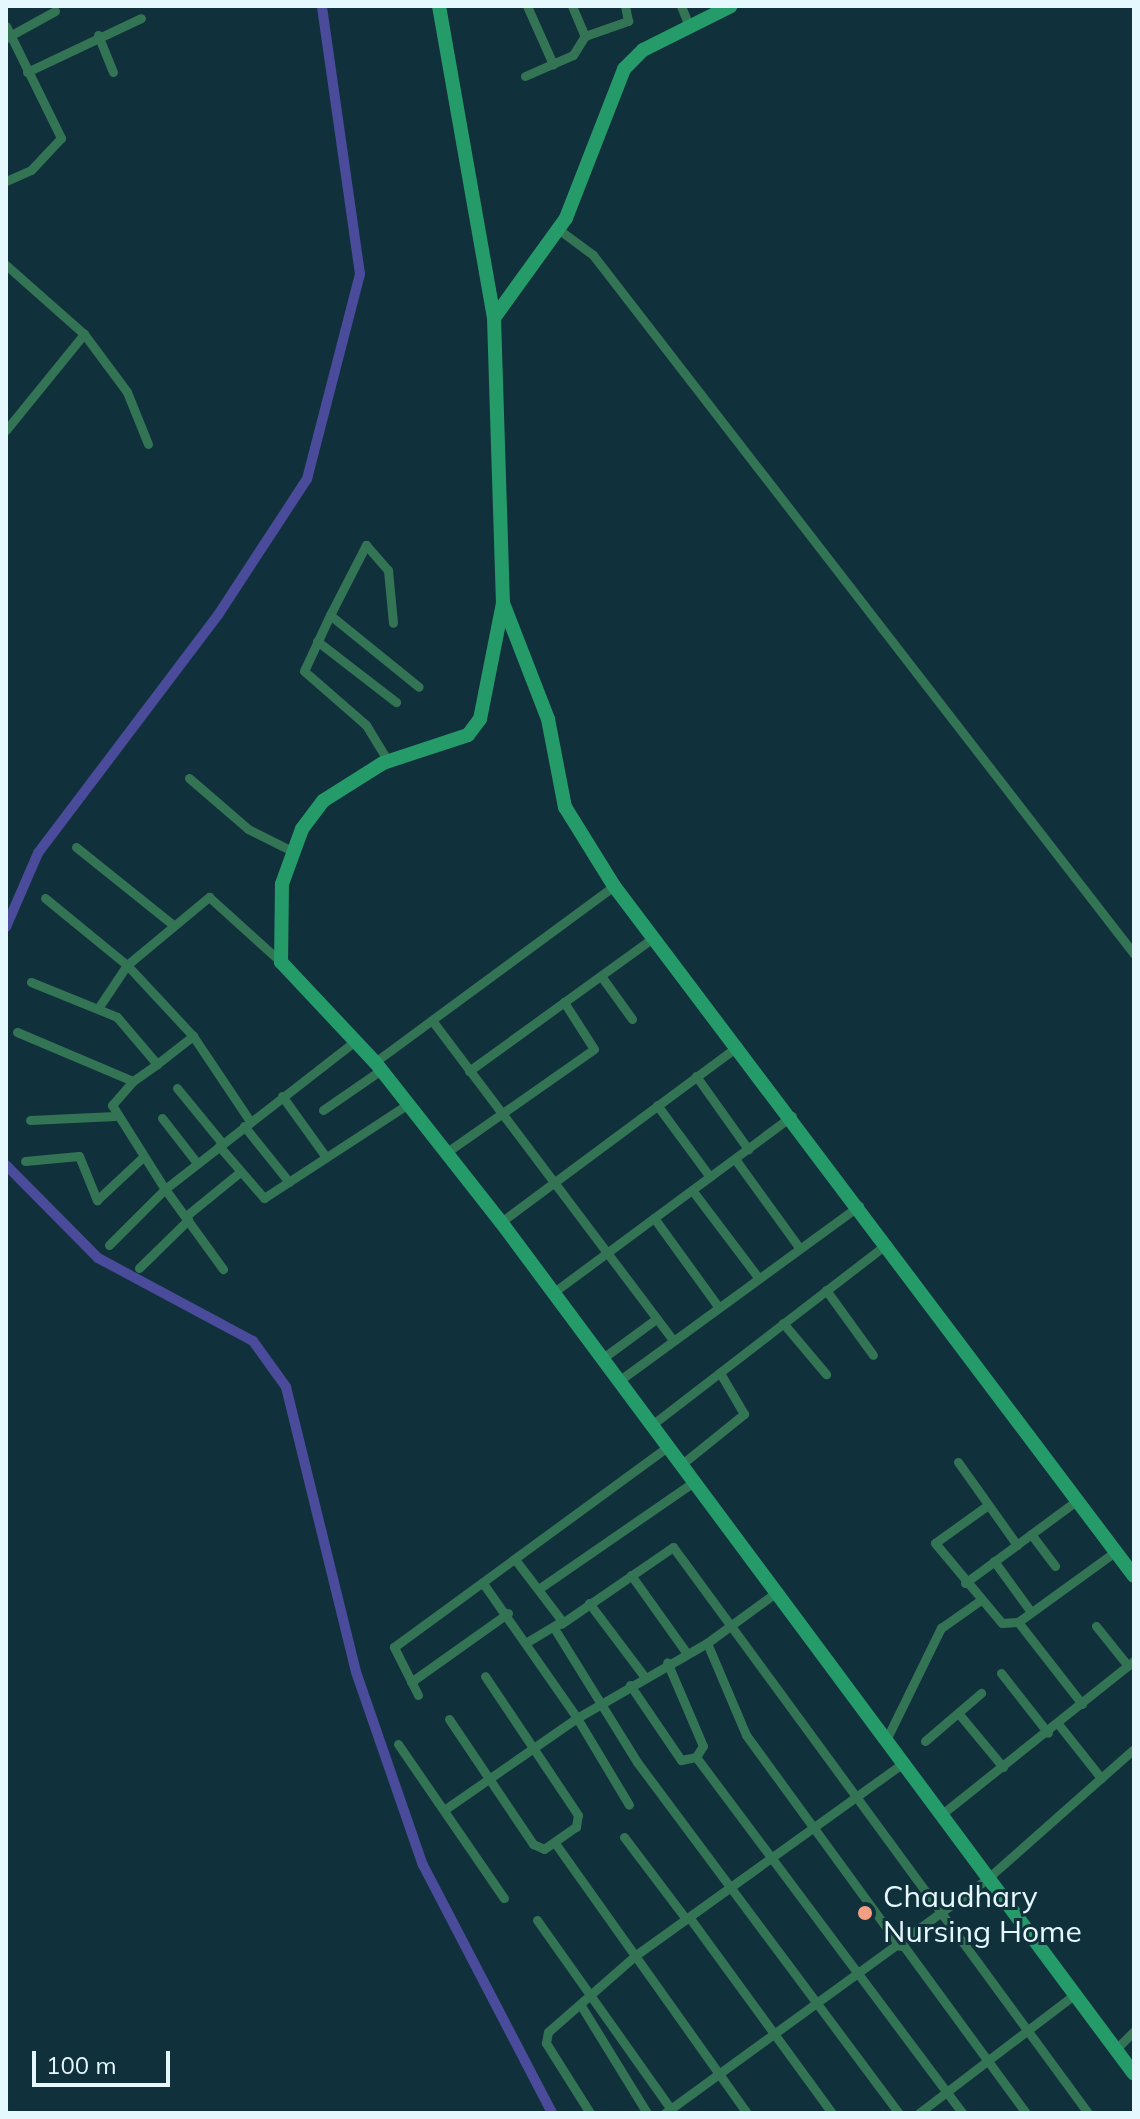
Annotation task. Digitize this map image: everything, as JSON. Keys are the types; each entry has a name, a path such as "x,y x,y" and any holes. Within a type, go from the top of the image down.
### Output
{"street":[{"path":"281,962 282,884 294,852 323,801 388,761 468,735 480,719 503,603 494,318 439,6"},
{"path":"527,6 553,64"},
{"path":"572,6 585,36"},
{"path":"525,76 573,55 585,36 628,21 625,6"},
{"path":"681,6 689,26"},
{"path":"494,318 558,229 624,69 643,50 731,6"},
{"path":"8,37 55,11"},
{"path":"27,72 98,35 141,18"},
{"path":"6,26 8,37 61,146 6,181"},
{"path":"98,35 113,72"},
{"path":"558,229 593,255 1134,954"},
{"path":"6,265 84,334 127,392 148,444"},
{"path":"6,430 84,334"},
{"path":"388,761 366,725 304,671 366,545 388,570 393,623"},
{"path":"503,603 548,719 565,807 614,886 792,1116 1075,1502 1134,1576"},
{"path":"330,615 419,687"},
{"path":"317,641 396,702"},
{"path":"189,778 248,829 294,852"},
{"path":"76,847 172,924"},
{"path":"323,1110 614,886"},
{"path":"99,1007 127,965 172,924 209,897 281,962 378,1066 501,1222 1134,2074"},
{"path":"45,898 127,965 193,1036 247,1123 289,1182"},
{"path":"469,1071 654,937"},
{"path":"601,976 632,1019"},
{"path":"31,982 99,1007 117,1017 157,1064"},
{"path":"447,1152 595,1046 564,1002"},
{"path":"434,1023 671,1338"},
{"path":"17,1032 133,1081"},
{"path":"193,1036 115,1097 115,1116 223,1269"},
{"path":"109,1245 165,1189 355,1041"},
{"path":"501,1222 738,1046"},
{"path":"696,1076 748,1149"},
{"path":"177,1088 261,1198 408,1104"},
{"path":"282,1096 326,1157"},
{"path":"657,1105 710,1177"},
{"path":"30,1120 115,1116"},
{"path":"554,1292 792,1116"},
{"path":"162,1118 197,1163"},
{"path":"25,1161 79,1156 97,1200 143,1157"},
{"path":"735,1159 798,1246"},
{"path":"139,1268 187,1218 239,1173"},
{"path":"692,1190 757,1276"},
{"path":"620,1380 671,1338 859,1206"},
{"path":"654,1218 717,1305"},
{"path":"653,1424 887,1244"},
{"path":"826,1290 873,1355"},
{"path":"603,1358 656,1319"},
{"path":"783,1323 826,1374"},
{"path":"682,1464 744,1414 720,1373"},
{"path":"418,1695 394,1647 485,1586 669,1446"},
{"path":"958,1462 1017,1545"},
{"path":"540,1588 695,1481"},
{"path":"965,1583 1075,1502"},
{"path":"988,1505 935,1540 978,1602 997,1621 1018,1622 1116,1551"},
{"path":"1031,1534 1055,1566"},
{"path":"529,1641 558,1626 673,1547 853,1799 1088,2113"},
{"path":"994,1561 1031,1612"},
{"path":"517,1562 540,1588 600,1704 899,2113"},
{"path":"631,1575 686,1652"},
{"path":"485,1586 529,1641 629,1805"},
{"path":"444,1810 577,1718 667,1662 707,1643 778,1591"},
{"path":"887,1738 941,1628 978,1602"},
{"path":"589,1603 644,1676"},
{"path":"411,1682 508,1613"},
{"path":"1018,1622 1082,1704"},
{"path":"942,1814 1059,1725 1131,1664 1096,1626"},
{"path":"707,1643 746,1735 1026,2113"},
{"path":"630,1685 681,1760 696,1757 703,1746 667,1662"},
{"path":"1001,1673 1048,1733"},
{"path":"449,1719 533,1844 555,1843 580,1820 485,1676"},
{"path":"925,1741 981,1693"},
{"path":"959,1714 1003,1767"},
{"path":"1059,1725 1101,1778"},
{"path":"398,1744 504,1898"},
{"path":"537,1920 672,2110 819,2007 942,1914 988,1878 1134,1749"},
{"path":"696,1757 863,1975 962,2113"},
{"path":"590,2113 546,2043 589,1991 905,1762"},
{"path":"624,1837 832,2113"},
{"path":"555,1843 636,1955 718,2077 747,2113"},
{"path":"919,2113 1075,1994"},
{"path":"580,2004 647,2113"},
{"path":"1116,2049 1134,2031"}],"waterway":[{"path":"6,927 38,853 218,615 307,479 360,274 322,6"},
{"path":"6,1165 98,1258 253,1341 286,1387 356,1672 423,1865 552,2113"}],"place":[{"name":"Chaudhary Nursing Home","path":"865,1913"}]}
